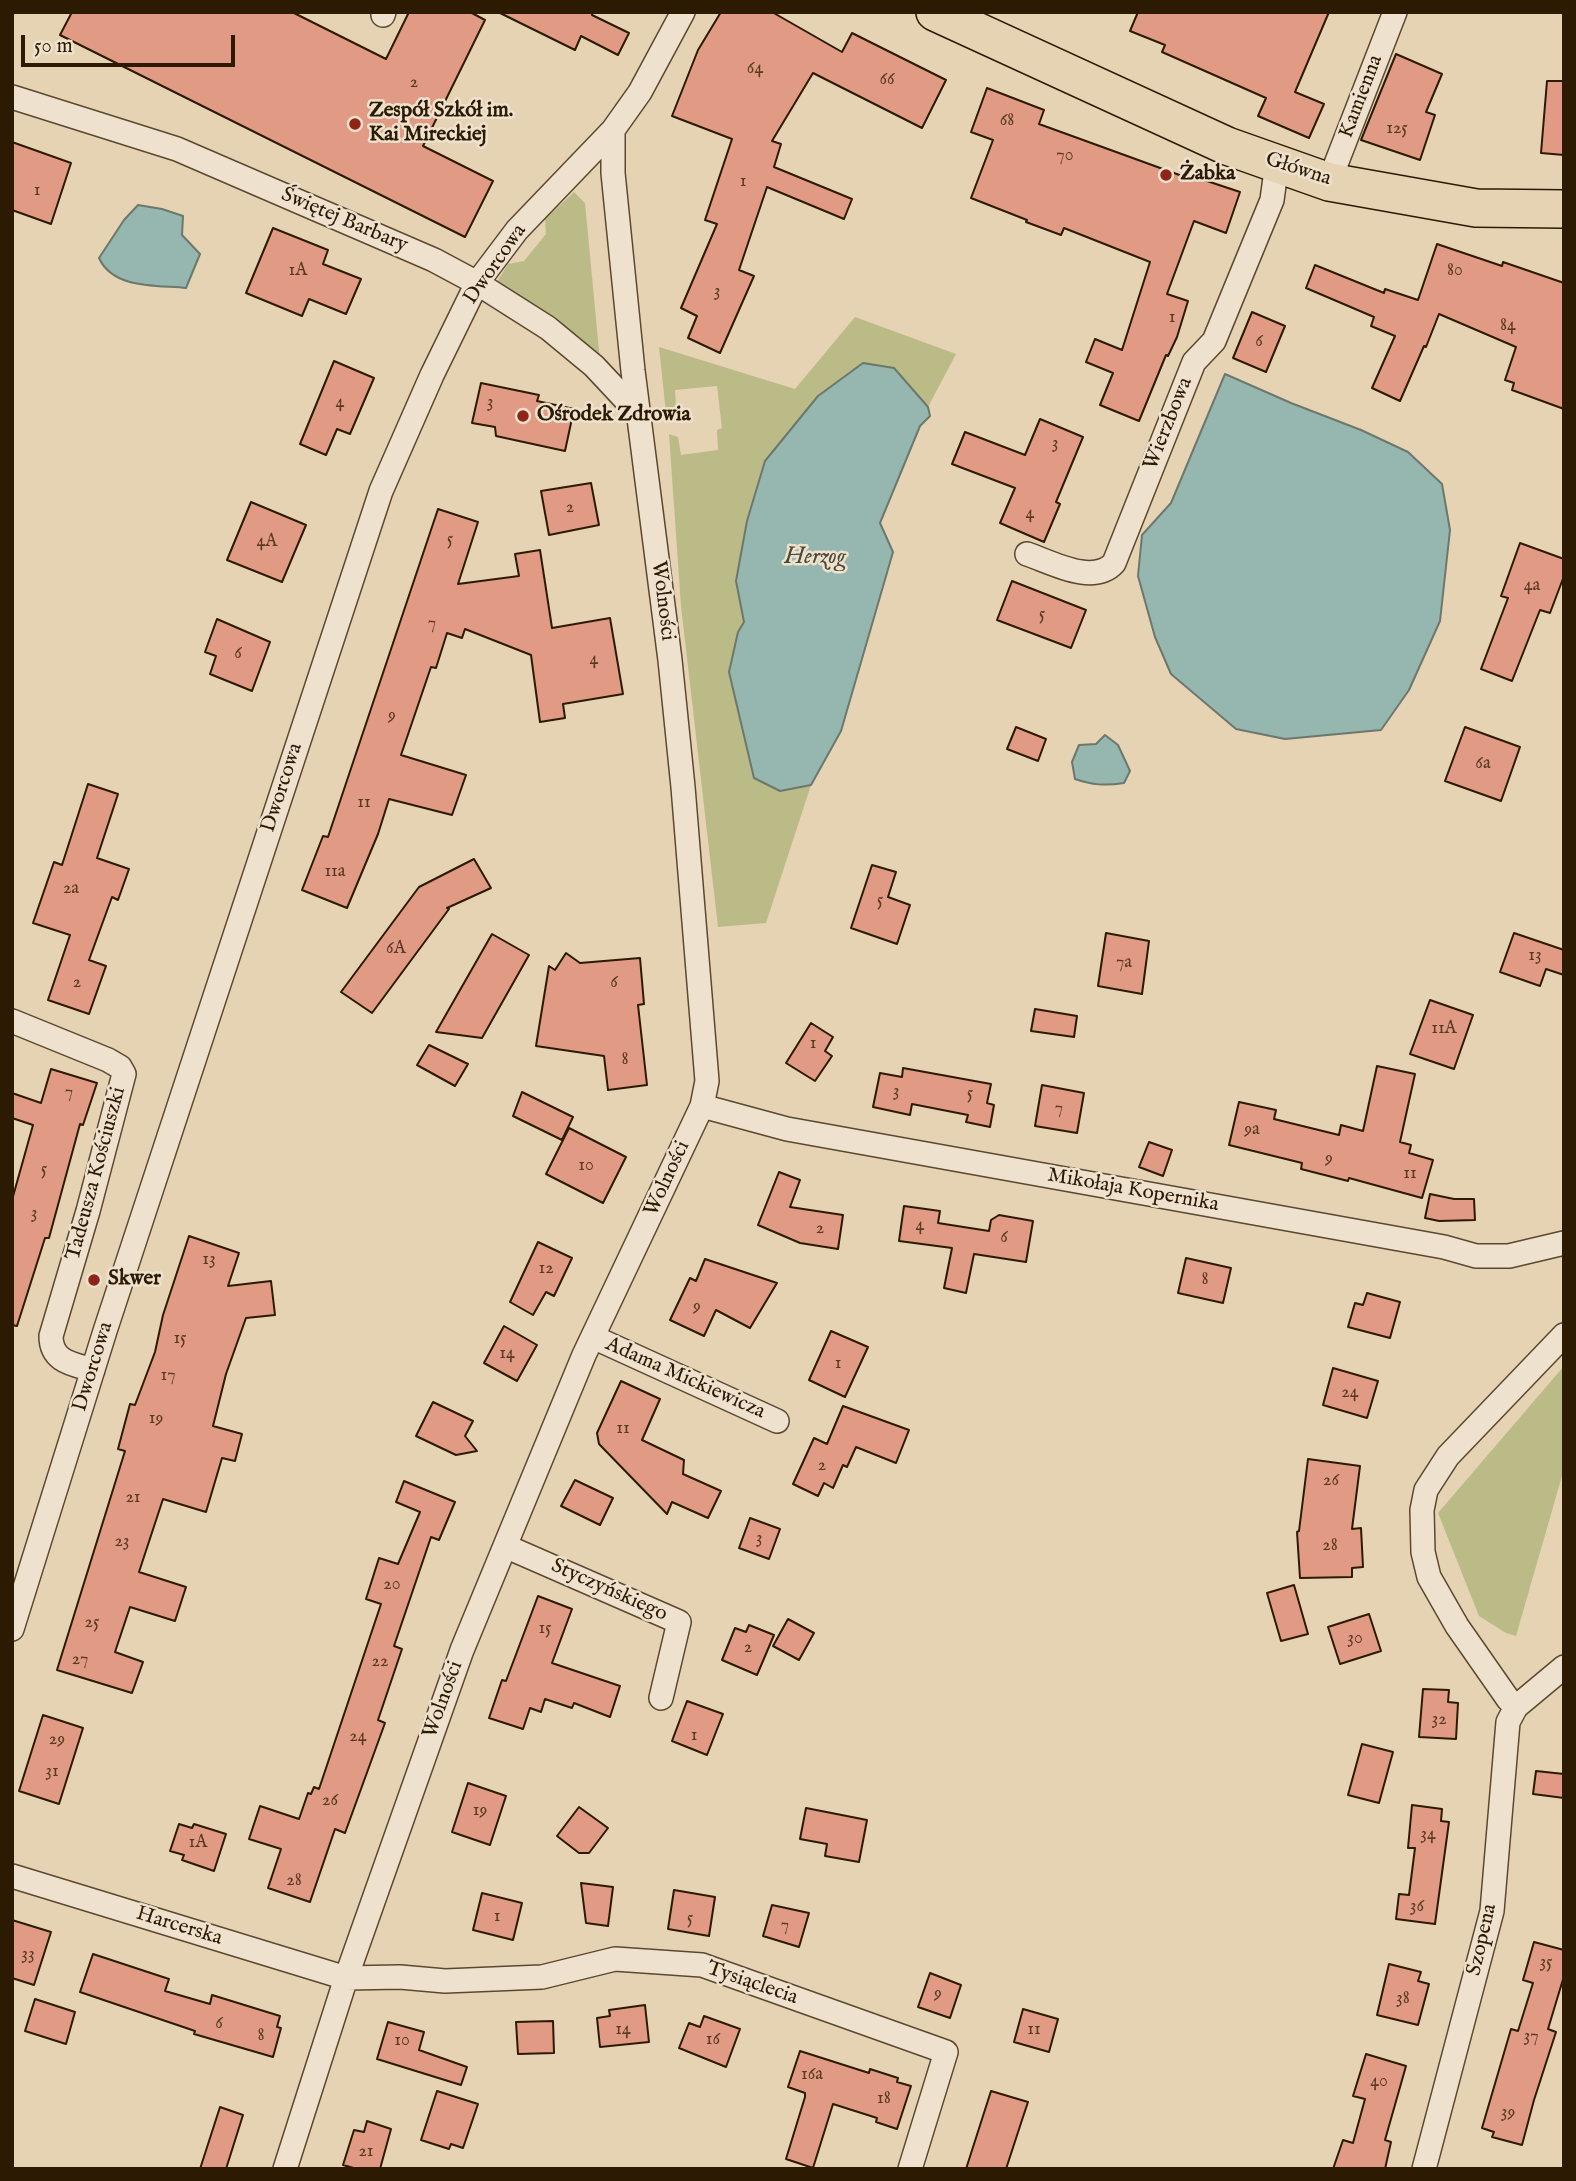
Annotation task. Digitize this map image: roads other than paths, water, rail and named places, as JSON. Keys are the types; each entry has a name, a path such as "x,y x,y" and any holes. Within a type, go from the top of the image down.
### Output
{"main road":[{"name":"Główna","path":"934,12 1227,146 1329,182 1476,208 1564,209"}],"street":[{"name":"Dworcowa","path":"12,1629 93,1370 380,491 477,283 517,230 613,130 640,92 683,12"},
{"name":"Kamienna","path":"1329,182 1395,12"},
{"name":"Świętej Barbary","path":"12,97 177,149 434,260 477,283 548,328 594,366 638,413"},
{"name":"Wolności","path":"285,2169 346,1978 462,1650 593,1337 702,1106 706,1082 683,786 670,660 638,413 614,173 613,130"},
{"name":"Wierzbowa","path":"1027,554 1091,573 1108,569 1114,563 1194,362 1214,341 1272,200 1277,163"},
{"name":"Tadeusza Kościuszki","path":"12,1021 108,1060 120,1067 124,1074 51,1336 51,1346 60,1359 93,1370"},
{"name":"Mikołaja Kopernika","path":"702,1106 787,1129 1444,1247 1476,1256 1508,1256 1564,1243"},
{"path":"1564,1335 1448,1456 1426,1490 1422,1510 1423,1552 1429,1577 1457,1626 1508,1699 1516,1707 1564,1667"},
{"name":"Adama Mickiewicza","path":"593,1337 777,1421"},
{"name":"Styczyńskiego","path":"505,1546 679,1622 662,1698"},
{"name":"Szopena","path":"1424,2169 1492,1911 1508,1722 1516,1707"},
{"name":"Harcerska","path":"12,1876 346,1978"},
{"name":"Tysiąclecia","path":"346,1978 400,1977 444,1981 542,1977 615,1959 702,1965 946,2052 910,2169"}],"water":[{"path":"138,205 183,216 182,235 200,254 186,288 125,280 114,275 99,258 124,220"},
{"name":"Herzog","path":"863,363 894,368 928,407 930,416 920,426 880,523 893,552 841,731 811,785 780,791 754,778 729,672 738,632 744,622 736,581 747,521 765,461 818,396"},
{"path":"1225,374 1408,452 1442,484 1450,530 1440,621 1409,690 1381,730 1285,739 1236,729 1171,674 1155,637 1138,576 1142,535 1171,503"},
{"path":"1105,735 1118,745 1130,771 1124,783 1099,784 1075,779 1072,762 1079,745 1096,744"}],"place":[{"name":"Zespół Szkół im. Kai Mireckiej","path":"355,124"},
{"name":"Żabka","path":"1166,175"},
{"name":"Ośrodek Zdrowia","path":"523,416"},
{"name":"Skwer","path":"94,1280"}]}
